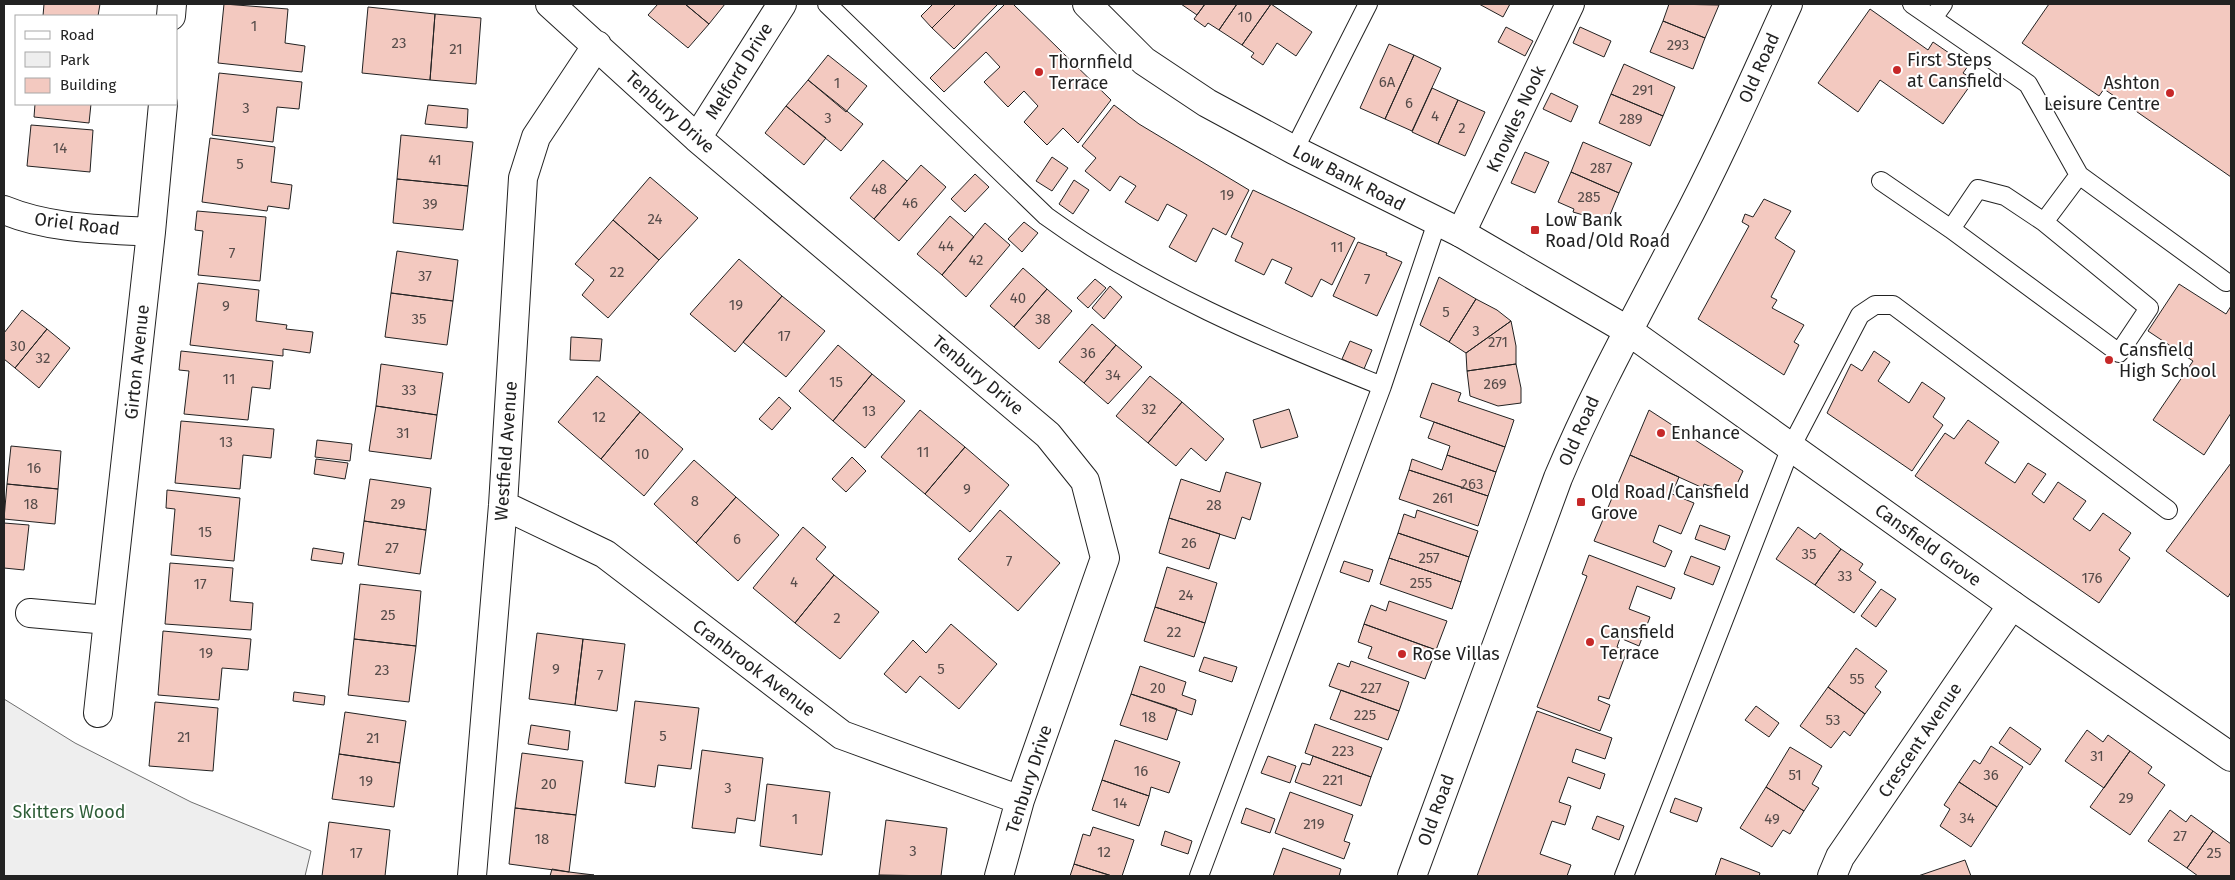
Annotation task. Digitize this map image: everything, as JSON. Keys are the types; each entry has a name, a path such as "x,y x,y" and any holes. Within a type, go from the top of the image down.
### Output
{"street":[{"name":"Tenbury Drive","path":"550,4 697,138 1048,435 1085,481 1106,558 1020,800 999,876"},
{"name":"Melford Drive","path":"697,138 782,4"},
{"name":"Low Bank Road","path":"1087,4 1144,61 1207,103 1294,150 1461,234 1627,330"},
{"name":"Knowles Nook","path":"1461,234 1570,4"},
{"name":"Old Road","path":"1412,876 1558,478 1584,416 1627,330 1680,233 1726,139 1788,4"},
{"name":"Westfield Avenue","path":"472,876 503,505 523,178 536,137 597,45"},
{"name":"Girton Avenue","path":"98,713 151,232 163,105"},
{"name":"Oriel Road","path":"4,210 19,216 52,224 151,232"},
{"name":"Cansfield Grove","path":"1627,330 2012,605 2231,757"},
{"name":"Cranbrook Avenue","path":"503,505 604,554 842,735 1020,800"},
{"name":"Crescent Avenue","path":"1832,876 1840,857 2012,605"},
{"path":"30,613 108,620"}],"lane":[{"path":"827,4 1046,216 1072,235 1121,266 1193,304 1284,347 1382,386"},
{"path":"1294,150 1368,4"},
{"path":"1912,4 2028,84 2079,175 2226,282"},
{"path":"1933,18 1943,4"},
{"path":"2044,222 2079,175"},
{"path":"1882,181 1951,229 2119,353 2149,308 2044,222 2005,196 1978,189 1951,229"},
{"path":"1199,876 1382,386 1437,222"},
{"path":"1624,876 1791,447 1860,315 1875,305 1893,305 2168,510"}],"green space":[{"name":"Skitters Wood","path":"4,699 75,743 191,802 311,851 305,876 4,876"}],"building":[{"path":"44,4 100,4 98,15 43,15"},
{"path":"224,4 288,9 285,43 305,46 302,72 218,63"},
{"path":"658,4 685,4 709,24 688,48 648,15"},
{"path":"685,4 725,4 709,24"},
{"path":"933,4 956,4 932,28 921,16"},
{"path":"956,4 998,4 954,49 932,28"},
{"name":"Thornfield Terrace","path":"1005,4 1013,4 1111,100 1078,143 1063,128 1047,145 1024,122 1038,106 1024,91 1008,107 984,82 1000,67 986,52 944,92 930,78"},
{"path":"1181,4 1205,4 1197,15"},
{"path":"1205,4 1237,4 1219,30 1208,23 1205,27 1194,19"},
{"path":"1237,4 1271,4 1242,45 1219,30"},
{"path":"1271,4 1312,32 1296,56 1277,43 1263,65 1251,57 1254,53 1242,45"},
{"path":"1479,4 1510,4 1503,17"},
{"path":"1669,4 1719,5 1705,38 1663,21"},
{"name":"Ashton Leisure Centre","path":"2049,4 2231,4 2231,177 2104,89 2099,96 2022,43"},
{"path":"368,7 435,14 430,80 362,73"},
{"name":"First Steps at Cansfield","path":"1870,9 1928,50 1933,42 1968,66 1963,73 1974,80 1943,124 1880,80 1858,112 1818,83"},
{"path":"435,14 481,18 476,84 430,80"},
{"path":"1663,21 1705,38 1693,69 1650,52"},
{"path":"1506,27 1533,41 1525,56 1498,42"},
{"path":"1580,27 1611,41 1604,57 1573,43"},
{"path":"1389,44 1414,55 1385,119 1360,108"},
{"path":"828,55 867,86 846,112 808,80"},
{"path":"1414,55 1441,68 1412,131 1385,119"},
{"path":"1624,64 1675,87 1663,116 1611,94"},
{"path":"219,73 302,82 299,109 277,107 273,142 212,135"},
{"path":"808,80 863,124 841,151 786,106"},
{"path":"1432,88 1458,100 1438,144 1412,132"},
{"path":"1551,93 1578,106 1571,122 1543,109"},
{"path":"1611,94 1663,116 1650,146 1599,123"},
{"path":"1458,100 1485,112 1465,156 1438,144"},
{"path":"35,105 91,105 89,123 34,117"},
{"path":"428,105 468,109 467,128 425,124"},
{"path":"1114,105 1139,124 1249,190 1226,235 1213,228 1196,262 1169,247 1187,215 1167,204 1158,221 1125,202 1136,186 1120,176 1110,191 1085,171 1096,158 1082,146"},
{"path":"786,106 826,138 804,165 765,133"},
{"path":"31,125 93,130 90,172 27,166"},
{"path":"401,135 473,142 468,186 397,179"},
{"path":"210,138 275,147 271,182 292,185 289,209 268,206 267,211 202,202"},
{"path":"1583,142 1632,163 1619,193 1571,172"},
{"path":"1525,152 1549,162 1535,193 1511,183"},
{"path":"1052,157 1068,168 1052,191 1036,181"},
{"path":"883,160 907,181 874,219 850,198"},
{"path":"921,165 946,187 899,241 874,219"},
{"path":"1571,172 1619,193 1607,222 1573,212 1574,209 1558,202"},
{"path":"975,174 989,187 965,212 951,199"},
{"path":"650,177 698,218 659,260 613,220"},
{"path":"397,179 468,186 463,230 393,223"},
{"path":"1074,180 1089,190 1073,214 1059,204"},
{"path":"1253,190 1355,238 1332,285 1321,279 1312,297 1285,283 1292,268 1272,259 1264,275 1235,261 1243,243 1231,237"},
{"path":"1764,199 1791,211 1775,238 1795,251 1771,297 1777,300 1772,308 1804,325 1794,342 1799,345 1784,375 1698,319 1749,226 1742,222 1745,214 1753,217"},
{"path":"197,211 266,217 260,281 198,275 203,231 195,230"},
{"path":"950,216 974,237 942,275 917,254"},
{"path":"613,220 659,260 608,318 582,295 594,280 575,264"},
{"path":"1024,222 1038,233 1022,252 1008,239"},
{"path":"985,223 1010,245 966,297 942,275"},
{"path":"1358,242 1387,253 1386,255 1402,262 1377,316 1333,296"},
{"path":"397,251 458,260 453,301 391,293"},
{"path":"739,259 782,296 735,352 690,314"},
{"path":"1023,268 1047,289 1014,327 990,306"},
{"path":"1439,277 1476,299 1449,342 1420,325"},
{"path":"1095,279 1106,288 1088,308 1077,298"},
{"path":"198,283 259,290 256,321 287,325 286,329 313,332 310,353 283,349 283,356 190,345"},
{"path":"2179,284 2226,314 2231,306 2231,413 2204,455 2153,420 2193,361 2148,331"},
{"path":"1110,286 1122,297 1104,319 1092,308"},
{"path":"1047,289 1072,311 1039,349 1014,327"},
{"path":"391,293 453,301 447,345 385,337"},
{"path":"782,296 825,331 786,377 743,342"},
{"path":"1476,299 1497,310 1511,321 1466,353 1449,342"},
{"path":"22,310 47,329 15,368 4,359 4,333"},
{"path":"1511,321 1516,346 1516,364 1467,371 1466,353"},
{"path":"1092,324 1116,345 1084,383 1059,362"},
{"path":"47,329 70,348 39,388 15,368"},
{"path":"571,337 602,339 600,361 570,360"},
{"path":"1350,341 1372,350 1364,369 1342,359"},
{"path":"838,345 872,374 833,421 799,391"},
{"path":"1116,345 1142,367 1108,404 1084,383"},
{"path":"181,351 273,361 270,389 252,387 248,420 184,414 189,371 179,370"},
{"path":"1874,351 1890,362 1878,381 1909,403 1922,382 1945,398 1933,417 1943,425 1912,471 1827,413 1851,364 1862,371"},
{"path":"381,364 443,373 437,415 376,406"},
{"path":"1516,364 1521,388 1521,403 1498,406 1470,396 1467,371"},
{"path":"872,374 905,401 865,448 833,421"},
{"path":"597,376 640,412 601,459 558,422"},
{"path":"1150,376 1182,402 1148,443 1116,416"},
{"path":"1432,383 1461,393 1458,401 1514,420 1505,447 1420,417"},
{"path":"779,397 791,408 772,430 759,419"},
{"path":"1182,402 1224,439 1206,461 1191,448 1176,466 1148,443"},
{"path":"376,406 437,415 431,459 369,451"},
{"path":"1289,409 1298,437 1261,448 1253,420"},
{"path":"920,410 965,447 925,494 881,457"},
{"name":"Enhance","path":"1649,410 1743,471 1732,495 1704,484 1703,488 1630,455"},
{"path":"640,412 683,449 644,496 601,459"},
{"path":"1968,420 1999,442 1985,463 2015,483 2028,463 2046,474 2032,494 2044,503 2058,482 2086,501 2073,519 2090,531 2103,513 2131,533 2119,550 2130,558 2099,603 1915,476 1945,433 1954,439"},
{"path":"181,421 274,429 271,458 243,455 240,489 175,483"},
{"path":"1434,422 1505,447 1496,472 1447,455 1450,446 1428,438"},
{"path":"317,440 352,444 350,461 315,457"},
{"path":"11,446 61,451 58,489 7,484"},
{"path":"965,447 1009,485 970,532 925,494"},
{"path":"1447,455 1496,472 1488,496 1409,470 1412,459 1442,470"},
{"path":"1630,455 1679,477 1672,494 1694,503 1681,534 1659,525 1653,542 1672,551 1665,567 1594,541"},
{"path":"852,457 866,471 846,492 832,479"},
{"path":"316,459 348,463 345,479 314,474"},
{"path":"694,460 736,497 696,543 654,504"},
{"path":"2231,463 2231,592 2228,597 2166,551"},
{"path":"1409,470 1488,496 1478,526 1399,499"},
{"path":"1226,472 1261,483 1250,520 1242,517 1235,539 1169,518 1181,479 1220,492"},
{"path":"370,479 431,488 426,530 364,521"},
{"path":"7,484 58,489 55,524 4,519"},
{"path":"167,490 240,498 234,561 171,555 175,509 166,508"},
{"path":"736,497 779,535 738,581 696,543"},
{"path":"1000,510 1060,563 1018,611 958,559"},
{"path":"1417,510 1478,531 1469,557 1398,533 1404,514 1415,518"},
{"path":"1169,518 1220,534 1209,569 1159,553"},
{"path":"364,521 426,530 420,574 358,565"},
{"path":"4,523 29,525 24,570 4,568"},
{"path":"1700,525 1730,536 1725,550 1695,539"},
{"path":"803,527 826,547 816,559 834,575 795,623 753,588"},
{"path":"1798,527 1815,539 1820,533 1841,549 1815,585 1776,559"},
{"path":"1398,533 1469,557 1461,582 1389,558"},
{"path":"313,548 344,553 342,564 311,560"},
{"path":"1841,549 1863,564 1859,570 1876,582 1854,613 1815,585"},
{"name":"Cansfield Terrace","path":"1589,555 1675,588 1671,599 1637,586 1629,609 1650,617 1639,646 1620,638 1617,647 1627,651 1609,699 1599,696 1598,700 1610,705 1600,731 1537,707 1587,576 1582,574"},
{"path":"1691,556 1720,567 1713,585 1684,574"},
{"path":"1389,558 1461,582 1452,609 1380,584"},
{"path":"1344,561 1373,570 1369,582 1340,572"},
{"path":"170,563 233,568 230,601 253,603 251,630 165,624"},
{"path":"1167,567 1217,583 1205,623 1155,607"},
{"path":"834,575 879,612 840,659 795,623"},
{"path":"360,584 421,591 416,646 354,639"},
{"path":"1881,589 1896,599 1876,627 1861,616"},
{"name":"Rose Villas","path":"1389,601 1447,621 1436,650 1364,624 1371,605 1386,611"},
{"path":"1155,607 1205,623 1194,657 1144,641"},
{"path":"951,624 997,664 959,709 920,676 906,693 884,674 913,640 926,653"},
{"name":"Rose Villas","path":"1364,624 1436,650 1425,679 1368,658 1372,647 1358,642"},
{"path":"163,631 251,639 248,670 222,668 219,700 158,695"},
{"path":"537,633 583,639 575,705 529,699"},
{"path":"354,639 416,646 409,702 348,695"},
{"path":"583,639 625,644 617,711 575,705"},
{"path":"1856,648 1887,671 1875,687 1881,692 1865,714 1828,687"},
{"path":"1204,657 1237,667 1232,682 1199,671"},
{"path":"1351,661 1409,682 1399,711 1329,686 1338,663 1349,667"},
{"path":"1140,666 1186,682 1182,695 1196,700 1192,715 1131,694"},
{"path":"1828,687 1865,714 1850,736 1844,731 1831,748 1800,726"},
{"path":"1341,690 1399,711 1388,740 1330,719"},
{"path":"294,692 325,696 324,705 293,701"},
{"path":"1131,694 1177,709 1167,740 1120,725"},
{"path":"635,701 699,708 691,769 658,765 655,787 625,783"},
{"path":"155,702 218,708 213,771 149,766"},
{"path":"1756,706 1779,723 1769,737 1745,720"},
{"path":"1537,711 1612,738 1605,759 1576,749 1572,762 1605,774 1600,789 1568,777 1559,802 1571,806 1565,825 1552,821 1540,854 1571,865 1567,876 1477,876"},
{"path":"345,712 406,721 400,763 339,754"},
{"path":"1315,724 1382,748 1371,777 1305,753"},
{"path":"531,725 570,731 568,750 528,744"},
{"path":"2010,727 2041,749 2030,765 1999,743"},
{"path":"2087,730 2103,742 2108,735 2130,751 2104,788 2065,761"},
{"path":"1115,740 1180,762 1169,793 1151,787 1149,796 1102,780"},
{"path":"1991,746 2023,767 1997,807 1959,782 1974,760 1980,764"},
{"path":"1790,747 1822,766 1812,784 1819,788 1804,811 1766,787"},
{"path":"702,750 763,758 755,821 737,818 735,833 692,828"},
{"path":"2130,751 2152,767 2148,773 2165,785 2130,835 2090,807"},
{"path":"522,753 583,761 576,815 515,808"},
{"path":"339,754 400,763 394,807 332,799"},
{"path":"1268,756 1296,766 1290,783 1261,773"},
{"path":"1313,756 1371,777 1361,806 1295,782 1302,763 1310,765"},
{"path":"1102,780 1149,796 1139,826 1092,810"},
{"path":"1959,782 1997,807 1971,847 1940,826 1950,809 1944,805"},
{"path":"767,784 830,792 822,855 760,846"},
{"path":"1766,787 1804,811 1790,834 1783,830 1772,847 1740,828"},
{"path":"1290,792 1353,815 1344,841 1350,843 1344,859 1275,833"},
{"path":"1675,798 1702,808 1697,822 1670,812"},
{"path":"515,808 576,815 569,872 509,864"},
{"path":"1246,808 1275,819 1270,833 1241,823"},
{"path":"2170,810 2186,822 2191,815 2213,831 2187,868 2148,841"},
{"path":"1597,816 1624,826 1619,840 1592,829"},
{"path":"886,820 947,828 941,876 879,875"},
{"path":"329,822 390,830 385,876 322,876"},
{"path":"1093,827 1134,840 1122,876 1112,876 1074,864 1083,834 1090,836"},
{"path":"1165,831 1192,841 1188,854 1161,845"},
{"path":"2213,831 2231,844 2231,876 2198,876 2187,868"},
{"path":"1283,848 1341,869 1339,876 1273,876"},
{"path":"1721,858 1760,873 1759,876 1715,876"},
{"path":"1965,860 1971,876 1918,876"},
{"path":"1074,864 1112,876 1070,876"},
{"path":"552,869 569,872 594,875 550,876"}],"place":[{"name":"First Steps at Cansfield","path":"1897,70"},
{"name":"Thornfield Terrace","path":"1039,72"},
{"name":"Ashton Leisure Centre","path":"2170,93"},
{"name":"Low Bank Road/Old Road","path":"1535,230"},
{"name":"Cansfield High School","path":"2109,360"},
{"name":"Enhance","path":"1661,433"},
{"name":"Old Road/Cansfield Grove","path":"1581,502"},
{"name":"Cansfield Terrace","path":"1590,642"},
{"name":"Rose Villas","path":"1402,654"}]}
